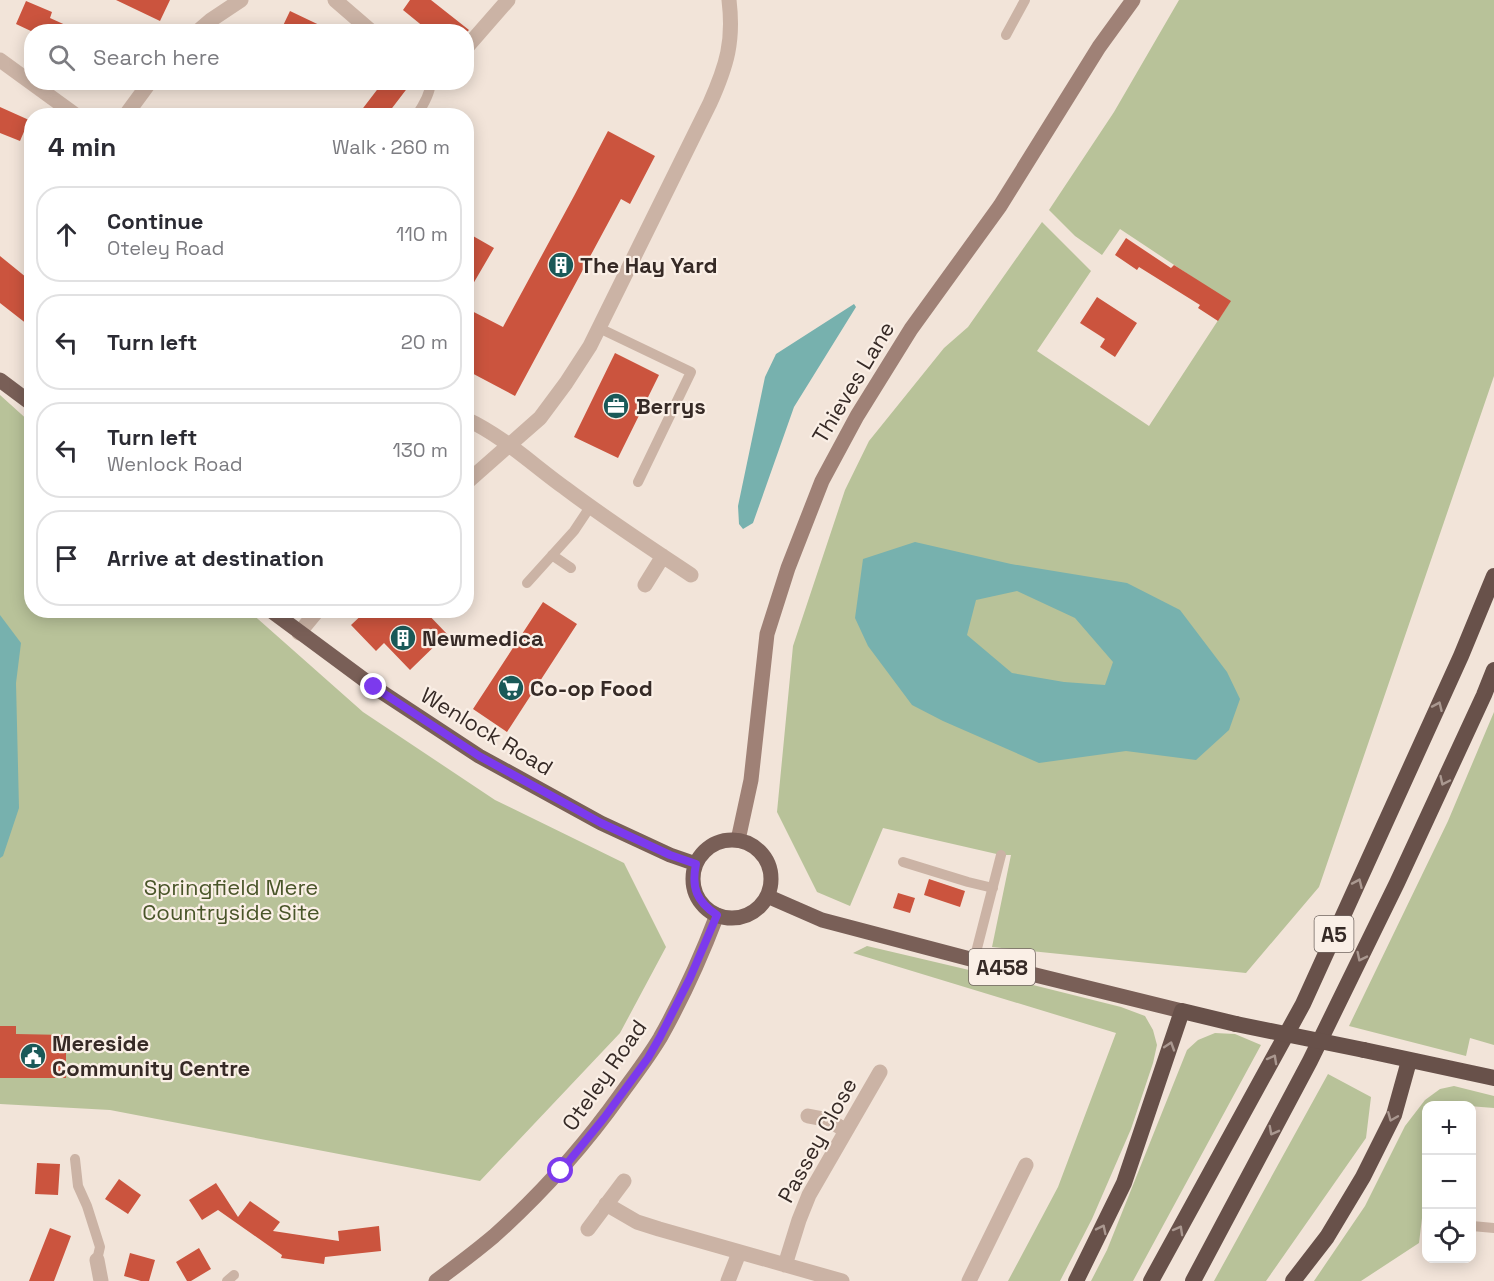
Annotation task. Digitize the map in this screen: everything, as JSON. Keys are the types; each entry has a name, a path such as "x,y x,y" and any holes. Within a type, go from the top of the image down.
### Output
{"highway":[{"name":"A5","path":"1151,1281 1303,1004 1461,656 1494,576"},
{"name":"A5","path":"1193,1281 1310,1061 1397,883 1494,670"},
{"name":"A458","path":"1182,1011 1494,1078"},
{"path":"1076,1281 1124,1182 1182,1011"},
{"path":"1293,1281 1327,1237 1363,1177 1394,1115 1409,1061"}],"main road":[{"name":"Thieves Lane","path":"738,840 751,780 767,634 788,568 822,481 856,416 911,329 1000,206 1099,47 1133,0"},
{"path":"0,380 24,398"},
{"name":"Wenlock Road","path":"280,618 374,687 479,756 601,823 670,855 696,864"},
{"path":"738,840 750,844 767,860 771,872 771,884 767,896 751,913 740,917 717,915 699,899 695,888 696,864 703,853 713,845 738,840"},
{"name":"A458","path":"767,896 822,920 1182,1011"},
{"name":"Oteley Road","path":"436,1281 508,1223 561,1171 604,1118 648,1058 660,1037 690,978 717,915"}],"street":[{"path":"206,24 241,0"},
{"path":"335,0 363,24"},
{"path":"474,39 508,0"},
{"path":"474,476 540,418 590,346 720,80 731,38 729,0"},
{"path":"0,60 24,77"},
{"path":"41,90 66,108"},
{"path":"130,108 144,90"},
{"path":"474,422 510,446 590,507 691,575"},
{"path":"645,585 663,556"},
{"path":"299,633 311,618"},
{"name":"Passey Close","path":"785,1265 809,1194 880,1072"},
{"path":"808,1116 829,1120 846,1131"},
{"path":"969,1281 1026,1165"},
{"path":"588,1229 624,1181"},
{"path":"606,1204 637,1222 842,1281"},
{"path":"728,1281 740,1253"},
{"path":"97,1260 101,1281"}],"lane":[{"path":"1006,35 1025,0"},
{"path":"420,108 429,90"},
{"path":"599,328 691,372 638,482"},
{"path":"527,584 574,531 590,507"},
{"path":"552,555 571,568"},
{"path":"974,960 1001,855"},
{"path":"903,862 993,888"},
{"path":"75,1159 78,1186 100,1247 97,1260"},
{"path":"1476,1226 1494,1228"}],"green space":[{"path":"1179,0 1494,0 1494,376 1319,887 1246,973 992,947 1011,855 1001,855 883,828 850,906 817,892 777,812 793,646 845,490 869,441 944,348 968,327 1042,222 1091,271 1037,351 1149,426 1230,302 1120,229 1102,255 1075,236 1049,210 1114,112"},
{"name":"Springfield Mere Countryside Site","path":"0,395 24,417 24,618 257,618 363,712 495,800 624,863 666,947 620,1033 480,1181 110,1110 0,1104"},
{"path":"1494,712 1494,1045 1470,1038 1466,1056 1349,1026 1448,821"},
{"path":"867,946 1121,1007 1145,1016 1153,1030 1157,1045 1153,1063 1131,1129 1092,1219 1060,1281 1008,1281 1058,1187 1116,1033 853,953"},
{"path":"1215,1033 1235,1034 1261,1045 1133,1281 1091,1281 1107,1250 1187,1050 1198,1040"},
{"path":"1328,1074 1371,1097 1366,1138 1266,1281 1214,1281"},
{"path":"1454,1086 1494,1096 1494,1108 1476,1107 1476,1101 1424,1101 1440,1089"},
{"path":"1422,1104 1422,1218 1419,1243 1361,1281 1314,1281 1365,1206 1405,1126"}],"water":[{"path":"854,304 856,307 794,407 753,523 743,529 739,524 738,506 765,377 776,354"},
{"path":"915,542 1011,564 1127,583 1180,610 1227,672 1240,699 1229,730 1196,760 1126,751 1039,763 943,721 912,705 868,646 855,618 863,559","holes":["1017,591 1075,618 1113,662 1105,685 1064,682 1012,673 967,635 976,600"]},
{"path":"0,615 21,643 16,683 19,808 3,856 0,858"}],"building":[{"path":"116,0 170,0 160,21"},
{"path":"410,0 431,0 461,24 420,24 403,10"},
{"path":"26,1 52,12 50,18 63,24 24,24 24,28 16,24"},
{"path":"290,11 317,24 284,24"},
{"path":"377,90 406,90 392,108 363,108"},
{"path":"0,107 24,118 24,132 20,141 0,133"},
{"path":"608,131 655,156 630,204 621,199 515,396 474,374 474,312 503,327"},
{"path":"474,237 494,248 474,282"},
{"path":"1126,238 1171,268 1174,265 1231,301 1218,321 1198,308 1200,305 1139,267 1137,270 1115,255"},
{"path":"0,256 24,276 24,322 0,303"},
{"path":"1097,297 1137,323 1115,357 1100,347 1105,339 1080,323"},
{"name":"Berrys","path":"615,353 659,375 618,458 574,437"},
{"path":"543,602 577,624 507,732 473,709"},
{"name":"Newmedica","path":"358,618 432,618 447,634 410,670 384,643 376,651 351,625"},
{"path":"929,879 965,891 960,907 924,895"},
{"path":"898,893 915,898 910,913 893,908"},
{"name":"Mereside Community Centre","path":"0,1026 16,1026 16,1034 66,1035 66,1078 0,1078"},
{"path":"37,1163 60,1164 58,1195 35,1194"},
{"path":"119,1179 141,1195 128,1214 105,1199"},
{"path":"216,1183 238,1217 250,1201 280,1222 273,1231 339,1241 338,1231 379,1226 381,1251 325,1257 324,1264 281,1258 282,1255 218,1210 202,1220 189,1200"},
{"path":"50,1228 71,1236 54,1281 29,1281"},
{"path":"199,1248 211,1269 187,1281 176,1262"},
{"path":"130,1253 155,1260 149,1281 124,1276"}],"place":[{"name":"The Hay Yard","path":"561,265"},
{"name":"Berrys","path":"616,406"},
{"name":"Newmedica","path":"403,638"},
{"name":"Co-op Food","path":"511,688"},
{"name":"Mereside Community Centre","path":"33,1056"}],"route":[{"path":"374,687 479,756 601,823 670,855 696,864 695,888 699,899 717,915 690,978 648,1058 561,1171"}]}
